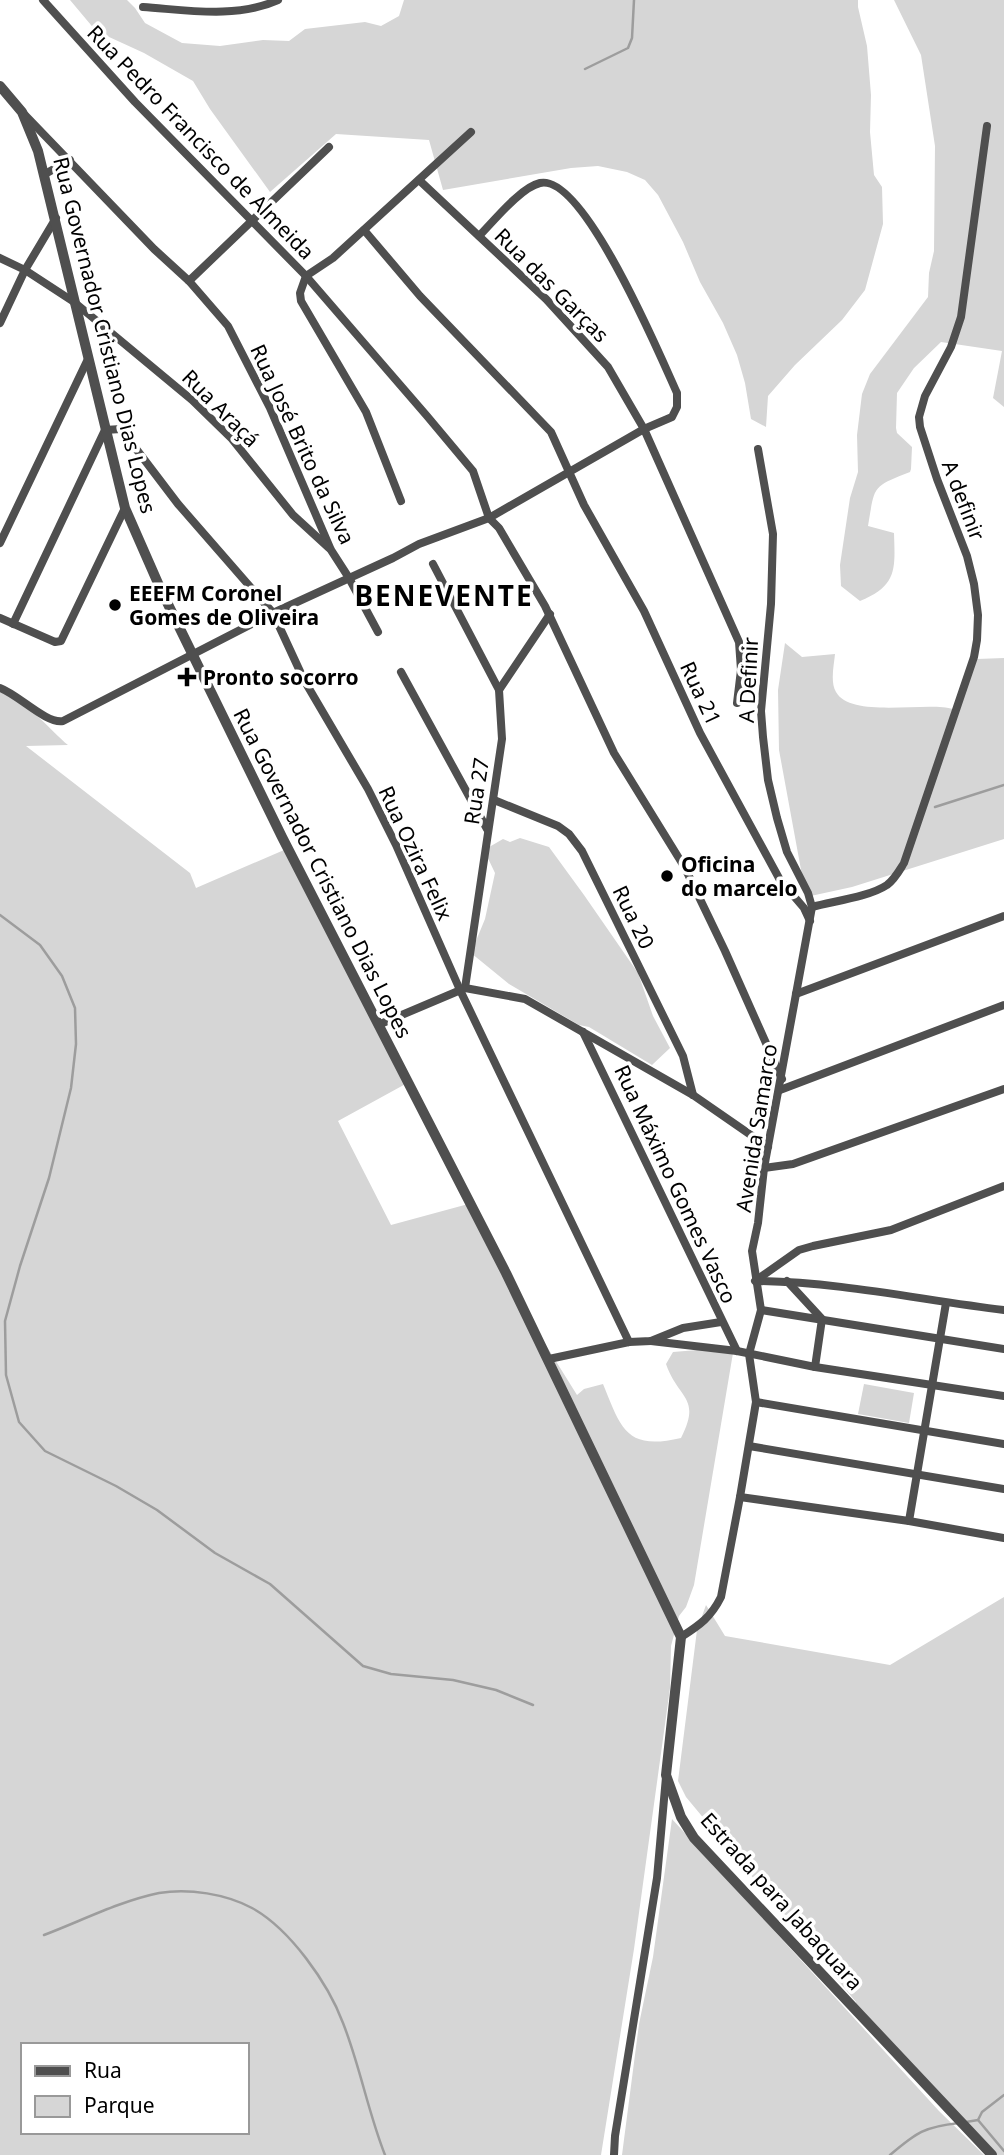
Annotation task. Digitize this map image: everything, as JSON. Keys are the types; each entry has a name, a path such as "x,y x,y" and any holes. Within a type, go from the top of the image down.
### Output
{"street":[{"name":"Rua Pedro Francisco de Almeida","path":"43,0 135,102 306,276 461,455 473,471 489,518"},
{"path":"143,7 211,11 278,0"},
{"name":"Rua Governador Cristiano Dias Lopes","path":"0,86 22,112 45,173 125,508 192,655 282,837 549,1359"},
{"name":"Rua José Brito da Silva","path":"22,112 189,281 228,327 290,452 331,550 378,632"},
{"name":"A definir","path":"812,907 874,891 887,885 895,877 904,863 974,657 978,615 974,584 967,556 937,479 919,417 925,396 951,347 961,317 986,126"},
{"path":"401,501 366,412 301,301 300,293 306,276 334,258 471,132"},
{"path":"189,281 329,147"},
{"path":"45,173 70,160"},
{"name":"Rua das Garças","path":"419,180 546,299 614,377 644,429 739,642 741,670 737,703"},
{"path":"0,688 13,693 49,720 58,722 273,613 419,544 489,518 675,413 677,393 639,306 617,267 568,197 552,185 540,183 533,186 480,236"},
{"path":"0,323 25,270 56,218"},
{"name":"Rua 21","path":"364,230 419,296 544,422 556,440 594,525 644,611 706,746 784,888 804,908 810,920"},
{"name":"Rua Araçá","path":"0,258 25,270 74,302 192,400 232,439 293,515 331,550"},
{"path":"0,543 88,359"},
{"name":"Rua Ozira Felix","path":"105,430 118,427 123,431 178,504 273,613 304,680 368,789 396,845 629,1342"},
{"path":"13,624 105,430"},
{"name":"A Definir","path":"758,449 773,534 771,604 761,711 764,748 768,780 787,852 808,893 812,907"},
{"path":"0,618 59,643 125,508"},
{"path":"489,518 499,528 550,614 614,753 685,868 782,1079"},
{"path":"433,564 499,690 550,614"},
{"path":"401,671 487,829"},
{"name":"Rua 27","path":"463,989 502,738 499,690"},
{"name":"Rua 20","path":"494,800 558,826 582,851 683,1056 693,1095"},
{"name":"Avenida Samarco","path":"749,1354 761,1310 752,1251 764,1168 812,907"},
{"path":"796,993 1004,916"},
{"path":"378,1025 463,989 525,999 693,1095 768,1147"},
{"path":"780,1090 1004,1005"},
{"name":"Rua Máximo Gomes Vasco","path":"583,1032 737,1351"},
{"path":"764,1168 793,1164 1004,1089"},
{"path":"755,1281 799,1251 891,1230 1004,1186"},
{"path":"755,1281 787,1281 886,1291 947,1303 1004,1310"},
{"path":"787,1281 821,1319 815,1367"},
{"path":"909,1521 930,1386 947,1303"},
{"path":"761,1310 1004,1349"},
{"path":"651,1341 683,1328 721,1322"},
{"path":"749,1354 756,1402 721,1597 706,1622 681,1637 549,1359 629,1342 651,1341 737,1351 815,1367 1004,1396"},
{"path":"756,1402 1004,1444"},
{"path":"748,1446 1004,1489"},
{"path":"740,1497 909,1521 1004,1538"},
{"name":"Estrada para Jabaquara","path":"681,1637 666,1775 681,1817 694,1838 992,2155"},
{"path":"614,2155 657,1878 666,1775"}],"green space":[{"path":"70,0 127,0 145,23 182,43 220,46 263,40 289,41 305,29 365,22 381,26 399,16 404,0 858,0 867,46 871,95 870,132 874,175 882,187 883,224 865,290 842,320 795,365 768,396 766,427 751,419 737,355 723,323 658,195 645,180 627,172 598,166 571,168 443,190 429,140 336,134 270,192 193,81 144,53 96,31"},
{"path":"894,0 1004,0 1004,407 993,398 1002,351 941,342 914,368 897,393 896,428 897,433 912,447 911,469 910,472 881,485 877,490 868,526 894,533 894,566 888,582 860,601 841,586 840,565 850,498 858,472 857,435 862,394 870,374 928,297 929,273 934,251 935,146 921,55"},
{"path":"785,643 802,657 835,654 833,678 836,692 844,700 873,707 953,709 977,659 1004,658 1004,839 852,887 806,897 779,750 778,690"},
{"path":"0,692 26,706 68,745 26,746 190,873 196,888 291,847 411,1081 338,1121 391,1225 472,1203 539,1334 577,1395 584,1389 603,1384 615,1413 628,1432 648,1441 681,1438 687,1424 689,1406 666,1364 673,1352 734,1347 694,1585 686,1607 679,1616 671,1646 670,1688 634,1949 601,2155 0,2155"},
{"path":"520,838 549,847 638,973 653,1016 670,1048 652,1065 509,984 471,953 485,919 495,873 484,850 503,839 510,842"},
{"path":"864,1384 914,1393 909,1423 858,1414"},
{"path":"1004,1597 1004,2155 996,2155 854,2007 856,2002 686,1797 678,1781 697,1630 706,1605 725,1636 890,1665"},
{"path":"672,1819 939,2111 984,2155 622,2155 639,2024 653,1957"}],"waterway":[{"path":"585,69 628,48 632,38 634,0"},
{"path":"935,807 1004,785"},
{"path":"0,915 40,945 62,976 75,1008 76,1044 71,1088 49,1178 5,1321 6,1375 19,1422 45,1451 116,1486 157,1510 215,1553 270,1584 363,1666 391,1674 453,1680 496,1690 533,1705"},
{"path":"44,1935 115,1906 159,1893 183,1891 231,1899 266,1917 294,1943 328,1991 349,2039 385,2155"},
{"path":"966,2122 978,2120 982,2112 1004,2095"},
{"path":"978,2120 1004,2151"},
{"path":"890,2155 922,2132 937,2126 959,2123"}],"place":[{"name":"EEEFM Coronel Gomes de Oliveira","path":"115,605"},
{"name":"Pronto socorro","path":"187,677"},
{"name":"Oficina do marcelo","path":"667,876"}],"district":[{"name":"BENEVENTE","path":"444,595"}]}
